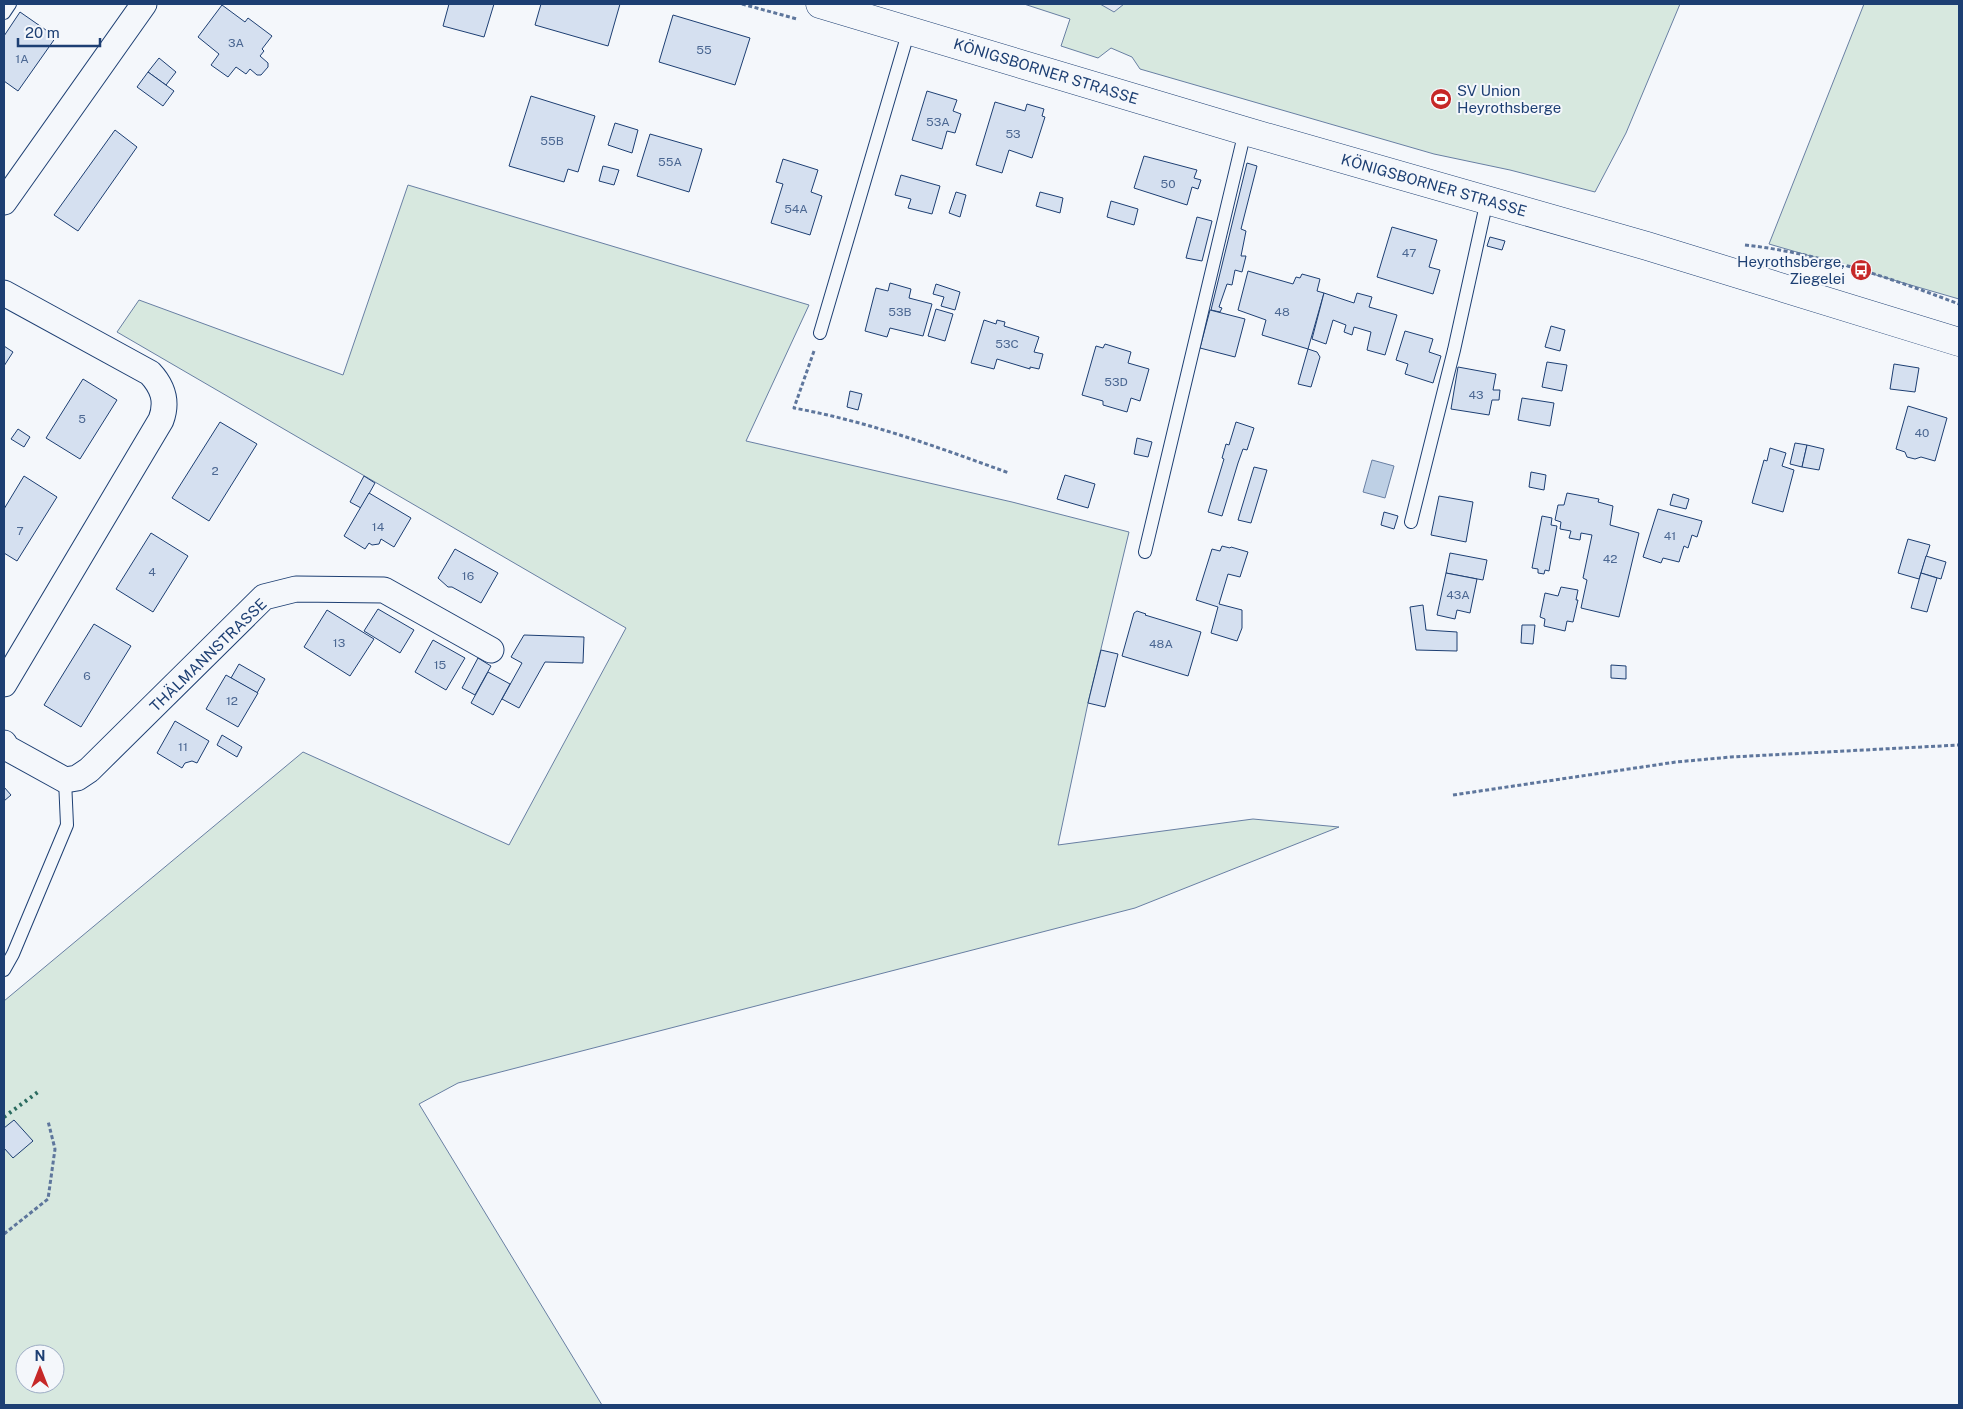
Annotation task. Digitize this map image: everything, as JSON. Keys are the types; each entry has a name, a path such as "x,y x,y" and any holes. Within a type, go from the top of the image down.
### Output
{"main road":[{"name":"KÖNIGSBORNER STRASSE","path":"820,4 1245,131 1647,246 1959,342"}],"street":[{"path":"4,202 144,4"},
{"path":"4,293 150,373 160,384 164,399 164,410 161,420 4,684"},
{"name":"THÄLMANNSTRASSE","path":"65,780 77,778 89,770 264,597 296,589 384,590 491,650"},
{"path":"4,744 7,748 65,780"}],"lane":[{"path":"4,13 10,4"},
{"path":"820,333 909,30"},
{"path":"1145,552 1245,131"},
{"path":"1411,522 1454,350 1487,200"},
{"path":"4,970 13,954 67,825 65,780"}],"path":[{"path":"1736,244 1815,257 1888,278 1959,304"},
{"path":"820,333 794,408 838,416 905,435 1009,473"},
{"path":"1453,795 1676,762 1731,757 1959,745"},
{"path":"4,1234 48,1199 55,1150 48,1121"}],"shaded area":[{"name":"SV Union Heyrothsberge","path":"1024,4 1680,4 1626,133 1595,192 1510,170 1434,154 1140,69 1132,57 1111,48 1098,58 1061,46 1070,19"},
{"path":"1100,4 1124,4 1114,12"},
{"path":"1864,4 1959,4 1959,299 1769,244"},
{"path":"408,185 809,305 746,441 1012,502 1129,532 1088,703 1058,845 1253,819 1339,827 1135,908 458,1083 419,1104 602,1405 4,1405 4,1001 303,752 509,845 626,628 117,332 139,300 343,375"}],"water":[{"path":"1372,460 1394,466 1385,498 1363,492"}],"building":[{"path":"449,4 494,4 484,37 443,26"},
{"path":"541,4 620,4 608,46 535,25"},
{"path":"222,5 245,22 248,18 272,36 262,49 264,51 260,56 268,63 268,67 261,75 257,75 250,69 246,74 236,67 228,77 211,65 219,54 198,37"},
{"path":"20,12 56,37 18,91 4,81 4,36"},
{"path":"673,15 750,38 735,85 659,62"},
{"path":"159,58 176,72 166,85 148,72"},
{"path":"148,72 174,91 163,106 137,87"},
{"path":"927,91 957,100 953,111 961,114 955,133 947,131 942,149 912,140"},
{"path":"531,96 595,116 578,172 568,169 564,182 509,166"},
{"path":"995,102 1025,111 1027,104 1044,109 1042,116 1045,117 1032,158 1009,150 1002,173 976,165"},
{"path":"615,123 638,130 632,153 608,145"},
{"path":"115,130 137,147 78,231 54,215"},
{"path":"650,134 702,149 689,192 637,176"},
{"path":"1144,156 1197,170 1194,178 1201,180 1198,189 1192,187 1187,205 1134,188"},
{"path":"783,159 818,170 811,192 822,196 810,235 771,223 783,184 776,182"},
{"path":"1247,163 1257,166 1241,229 1246,231 1241,256 1246,256 1242,272 1235,270 1232,285 1227,284 1219,307 1222,308 1220,312 1211,310"},
{"path":"603,166 619,170 614,185 599,181"},
{"path":"901,175 940,186 932,214 908,208 911,199 895,195"},
{"path":"956,192 966,195 960,217 949,213"},
{"path":"1040,192 1063,198 1060,213 1036,206"},
{"path":"1111,201 1138,209 1134,225 1107,217"},
{"path":"1197,217 1212,221 1202,261 1186,258"},
{"path":"1392,227 1437,240 1429,267 1440,270 1433,294 1377,277"},
{"path":"1490,237 1505,241 1502,250 1487,246"},
{"path":"1248,271 1293,284 1296,277 1300,278 1302,274 1320,279 1317,291 1324,293 1308,349 1262,335 1266,320 1238,310"},
{"path":"890,283 911,289 909,298 932,304 923,336 890,328 887,337 865,331 876,288 888,291"},
{"path":"936,284 960,292 955,310 941,306 944,297 933,294"},
{"path":"1324,293 1354,303 1357,293 1372,297 1369,307 1397,315 1385,355 1367,350 1371,332 1354,327 1352,335 1344,332 1346,325 1333,320 1326,344 1312,339"},
{"path":"936,309 953,314 945,341 928,336"},
{"path":"1210,310 1245,319 1235,357 1200,348"},
{"path":"984,320 996,324 997,320 1005,322 1004,326 1039,337 1034,352 1043,354 1039,369 1030,367 1030,369 997,359 994,369 971,363"},
{"path":"1551,326 1565,330 1560,351 1545,347"},
{"path":"1405,331 1433,339 1429,352 1441,356 1433,383 1405,374 1408,364 1396,360"},
{"path":"1105,344 1131,352 1128,363 1149,369 1140,401 1131,398 1127,412 1103,405 1103,401 1082,395 1096,346 1103,348"},
{"path":"4,346 13,352 4,366"},
{"path":"1308,349 1317,352 1320,357 1311,387 1298,384"},
{"path":"1547,362 1567,365 1562,391 1542,387"},
{"path":"1894,364 1919,368 1915,392 1890,389"},
{"path":"1458,367 1496,374 1493,390 1500,390 1499,400 1492,400 1489,415 1451,409"},
{"path":"83,379 117,400 80,459 46,438"},
{"path":"850,391 862,394 858,410 847,407"},
{"path":"1522,398 1554,403 1550,426 1518,420"},
{"path":"1908,406 1947,418 1935,461 1921,457 1915,459 1907,457 1905,452 1896,449"},
{"path":"220,422 257,444 209,521 172,498"},
{"path":"1236,422 1254,428 1247,450 1243,449 1222,516 1208,512 1224,459 1222,458 1226,444 1229,445"},
{"path":"18,429 30,437 24,447 11,439"},
{"path":"1137,438 1152,442 1148,457 1134,454"},
{"path":"1795,443 1807,445 1802,467 1790,464"},
{"path":"1807,445 1824,449 1819,470 1802,467"},
{"path":"1770,448 1786,453 1782,466 1794,470 1783,512 1752,503 1764,460 1767,461"},
{"path":"1254,467 1267,470 1251,523 1238,520"},
{"path":"1531,472 1546,475 1544,490 1529,487"},
{"path":"1065,475 1095,484 1088,508 1057,499"},
{"path":"24,476 57,497 17,561 4,553 4,509"},
{"path":"364,476 375,483 361,508 350,502"},
{"path":"369,493 411,518 394,547 381,539 379,544 372,545 369,543 365,549 344,536"},
{"path":"1567,493 1599,499 1598,502 1613,506 1610,525 1639,533 1619,617 1581,608 1587,580 1583,578 1592,535 1581,533 1580,540 1569,538 1571,531 1560,529 1561,522 1555,520 1558,505 1564,505"},
{"path":"1673,494 1689,499 1686,509 1670,505"},
{"path":"1439,496 1473,502 1466,542 1431,535"},
{"path":"1658,509 1702,521 1697,537 1692,535 1688,548 1684,546 1679,562 1663,558 1661,563 1643,557"},
{"path":"1384,512 1398,516 1394,529 1381,525"},
{"path":"1542,516 1552,518 1551,525 1557,526 1549,571 1545,570 1544,574 1538,573 1538,569 1532,568"},
{"path":"151,533 188,556 153,612 116,589"},
{"path":"1908,539 1930,545 1919,579 1898,573"},
{"path":"1222,546 1248,552 1240,577 1228,574 1219,604 1242,610 1242,628 1237,641 1211,633 1218,607 1196,600 1212,549 1220,551"},
{"path":"455,549 498,573 481,603 452,587 448,587 438,578"},
{"path":"1450,553 1487,560 1483,580 1446,573"},
{"path":"1926,556 1946,562 1941,579 1921,573"},
{"path":"1446,573 1477,579 1470,613 1457,610 1455,619 1437,615"},
{"path":"1921,573 1937,578 1927,612 1911,608"},
{"path":"1561,587 1578,590 1576,600 1578,600 1573,622 1567,621 1565,631 1544,626 1545,619 1540,617 1545,593 1558,596"},
{"path":"1423,605 1426,630 1457,632 1457,651 1416,650 1410,607"},
{"path":"378,609 414,630 400,653 364,631"},
{"path":"327,610 374,639 350,676 304,647"},
{"path":"1137,611 1201,632 1188,676 1122,656 1134,613"},
{"path":"94,624 131,646 81,727 44,705"},
{"path":"1522,625 1535,625 1533,644 1521,643"},
{"path":"524,635 584,637 583,663 545,662 519,708 502,699 522,663 511,657"},
{"path":"433,640 465,658 446,690 415,672"},
{"path":"1101,650 1118,654 1105,707 1088,703"},
{"path":"478,658 491,666 475,695 462,688"},
{"path":"239,664 265,679 257,693 231,678"},
{"path":"1611,665 1626,666 1626,679 1611,678"},
{"path":"488,672 510,684 493,715 471,703"},
{"path":"226,675 258,693 238,727 206,709"},
{"path":"175,721 209,741 197,763 192,761 185,763 182,768 157,753"},
{"path":"222,735 242,747 237,757 217,745"},
{"path":"4,787 11,795 4,801"},
{"path":"14,1120 33,1141 13,1158 4,1148 4,1128"}],"hedge":[{"path":"4,1117 38,1092"}],"place":[{"name":"SV Union Heyrothsberge","path":"1441,99"},
{"name":"Heyrothsberge, Ziegelei","path":"1861,270"}]}
